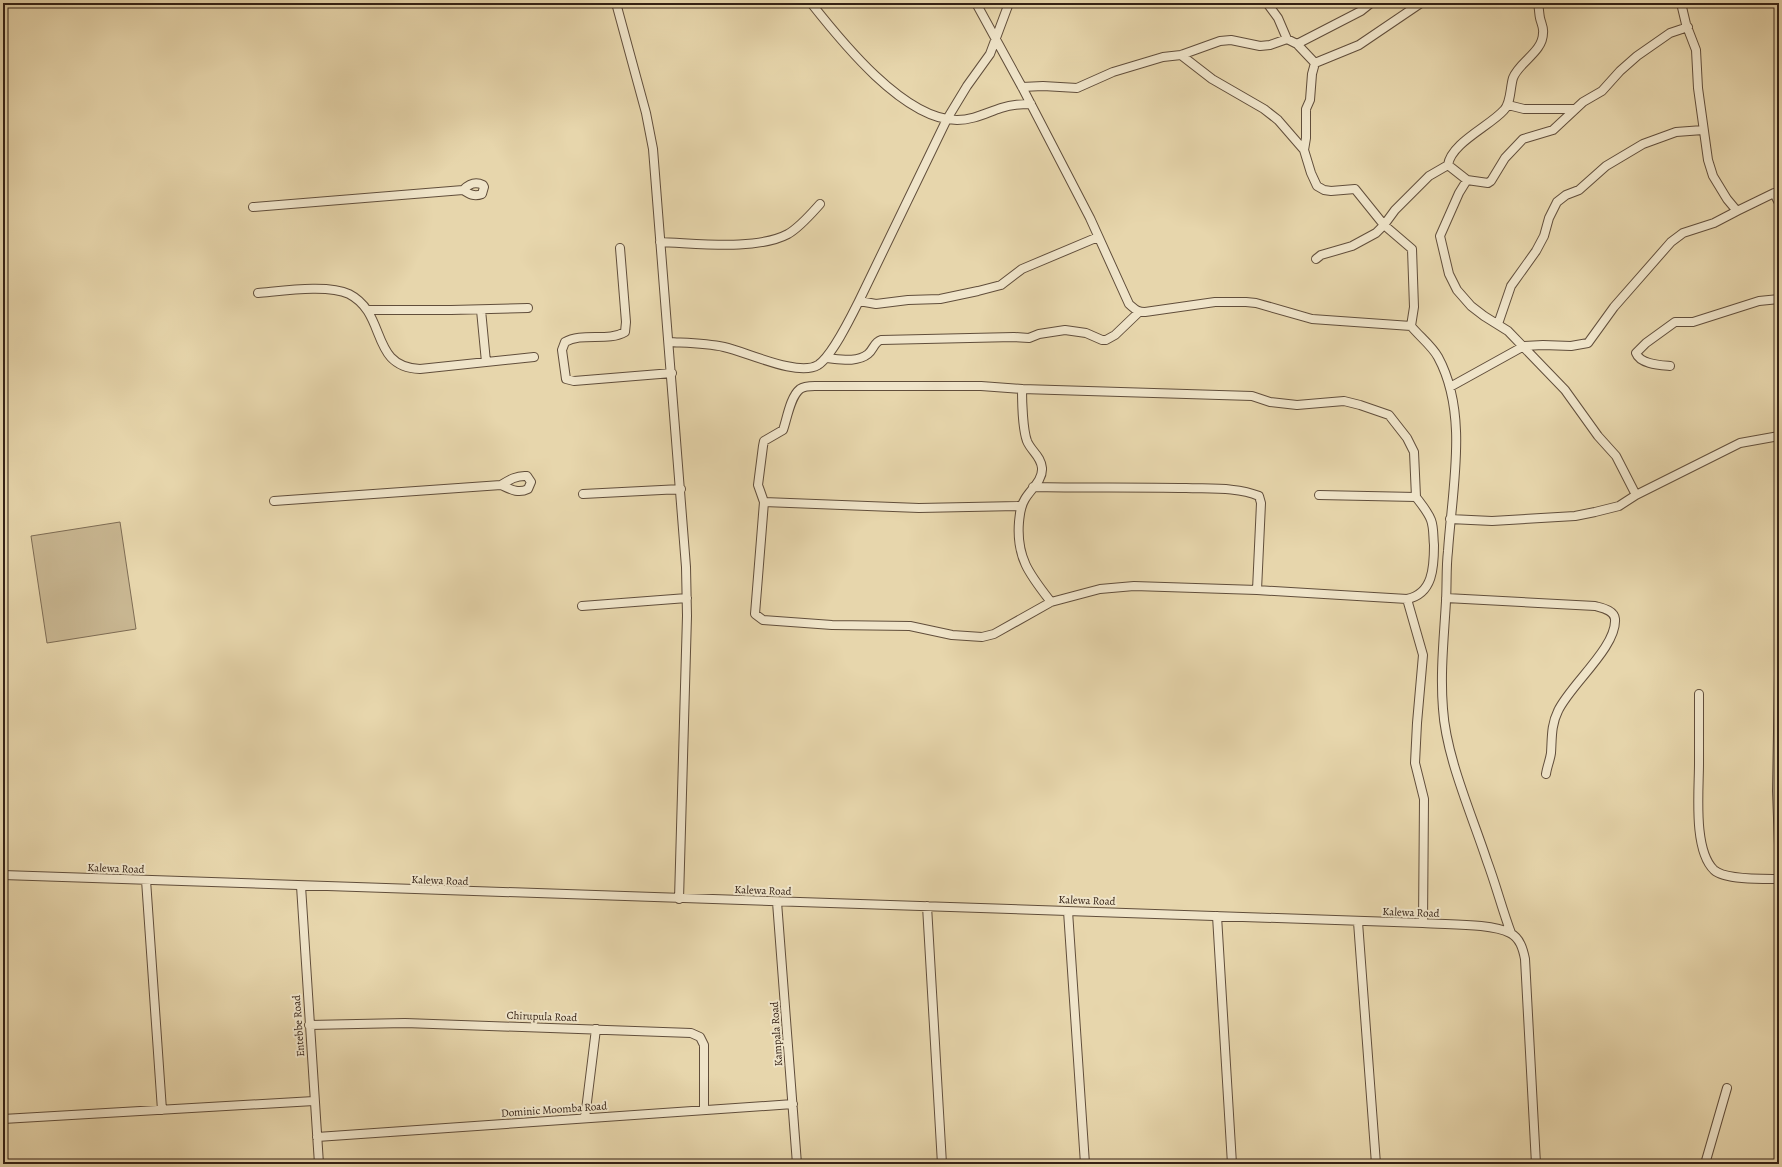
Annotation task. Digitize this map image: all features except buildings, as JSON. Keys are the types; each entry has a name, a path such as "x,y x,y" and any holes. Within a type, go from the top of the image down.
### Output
{"street":[{"path":"616,3 650,131 653,149 681,489 687,598 679,899"},
{"path":"812,3 853,54 886,86 908,102 925,111 947,119 969,118 1012,105 1030,104"},
{"path":"976,3 1022,88 1098,237 1130,304 1139,312"},
{"path":"669,342 708,344 726,347 798,369 818,365 826,358 859,301 947,119 967,86 990,54 1009,3"},
{"path":"1267,3 1278,18 1287,39 1297,44 1315,63"},
{"path":"1297,44 1361,11 1371,3"},
{"path":"1316,259 1321,255 1352,246 1376,233 1429,176 1448,165 1451,156 1467,139 1497,117 1508,106 1514,77 1543,38 1544,31 1540,19 1538,3"},
{"path":"1681,3 1686,24 1696,50 1698,88 1708,160 1714,176 1727,199 1737,211"},
{"path":"1315,63 1360,45 1415,5"},
{"path":"1448,165 1467,180 1488,183 1491,181 1505,158 1523,139 1554,130 1561,125 1575,109 1602,91 1620,71 1643,52 1670,34 1688,27"},
{"path":"1022,88 1043,86 1077,88 1114,72 1162,57 1181,55 1220,41 1231,40 1260,46 1270,45 1287,39"},
{"path":"1181,55 1212,79 1264,109 1278,120 1304,150 1311,173 1317,186 1324,190 1331,191 1355,189 1384,225 1412,249 1414,307 1411,326"},
{"path":"1304,150 1306,138 1306,109 1310,100 1312,74 1315,63"},
{"path":"1508,106 1524,109 1575,109"},
{"path":"1498,324 1511,286 1536,251 1544,236 1549,218 1557,202 1566,195 1579,190 1606,166 1643,144 1676,132 1703,130"},
{"path":"1467,180 1440,236 1449,274 1458,290 1471,306 1498,324 1524,346 1533,358 1565,390 1598,436 1616,456 1636,495"},
{"path":"253,207 463,190"},
{"path":"1450,387 1524,346 1571,346 1588,343 1610,312 1671,242 1683,232 1714,223 1777,191 1779,203"},
{"path":"660,242 742,244 771,241 790,233 820,204"},
{"path":"859,301 876,304 908,300 940,299 978,292 1001,285 1022,269 1098,237"},
{"path":"620,248 626,327 624,332 616,335 572,339 565,342 562,350 566,379 574,381 672,374"},
{"path":"258,293 327,289 339,290 360,301 369,310 382,346 388,355 402,366 410,369 534,357"},
{"path":"1670,366 1653,364 1641,359 1636,353 1646,343 1675,322 1693,322 1759,301 1779,299"},
{"path":"826,358 850,360 860,358 868,354 875,343 881,340 1014,337 1029,338 1039,334 1065,330 1086,333 1102,340 1106,340 1115,335 1139,312 1215,302 1256,303 1312,319 1411,326 1437,355 1450,387 1454,408 1457,441 1450,519 1442,682 1446,736 1458,777 1488,862 1500,905 1511,933 1519,941 1525,959 1536,1164"},
{"path":"369,310 481,310 528,308"},
{"path":"481,310 486,362"},
{"path":"815,386 981,386 1022,389 1252,396 1270,402 1297,405 1344,401 1389,415 1407,438 1414,452 1416,497 1431,519 1433,528 1433,573 1423,592 1417,597 1407,599 1257,590 1134,586 1100,589 1050,602 994,634 982,637 952,635 910,626 832,625 763,620 758,618 755,614 764,502 758,485 764,441 783,430 793,400 801,388 815,386"},
{"path":"1022,389 1027,442 1037,455 1042,468 1041,478 1033,487 1021,506 1018,537 1020,555 1033,579 1050,602"},
{"path":"1450,519 1492,521 1575,516 1619,506 1636,495 1740,443 1779,436"},
{"path":"274,501 501,485"},
{"path":"1033,487 1097,486 1205,489 1248,491 1259,496 1257,590"},
{"path":"583,494 681,489"},
{"path":"1319,495 1416,497"},
{"path":"764,502 919,508 1021,506"},
{"path":"582,606 687,598"},
{"path":"1446,598 1596,606 1607,609 1615,618 1609,640 1592,665 1562,702 1557,712 1553,723 1551,754 1546,774"},
{"path":"1407,599 1423,655 1415,763 1424,799 1423,923"},
{"path":"1779,674 1777,791 1779,845"},
{"path":"1699,694 1699,820 1701,842 1706,860 1714,871 1728,876 1779,879"},
{"name":"Kalewa Road","path":"3,875 1423,923 1484,927 1511,933"},
{"path":"146,880 162,1110"},
{"name":"Entebbe Road","path":"301,886 319,1164"},
{"name":"Kampala Road","path":"777,902 797,1164"},
{"path":"927,906 942,1164"},
{"path":"1068,911 1084,1164"},
{"path":"1217,916 1232,1164"},
{"path":"1358,922 1376,1164"},
{"name":"Chirupula Road","path":"309,1025 405,1023 691,1033 700,1037 704,1045 704,1110"},
{"path":"585,1118 596,1029"},
{"path":"1705,1164 1728,1088"},
{"path":"3,1119 314,1101"},
{"name":"Dominic Moomba Road","path":"317,1137 793,1104"}],"shaded area":[{"path":"120,522 136,629 47,643 31,536"}]}
